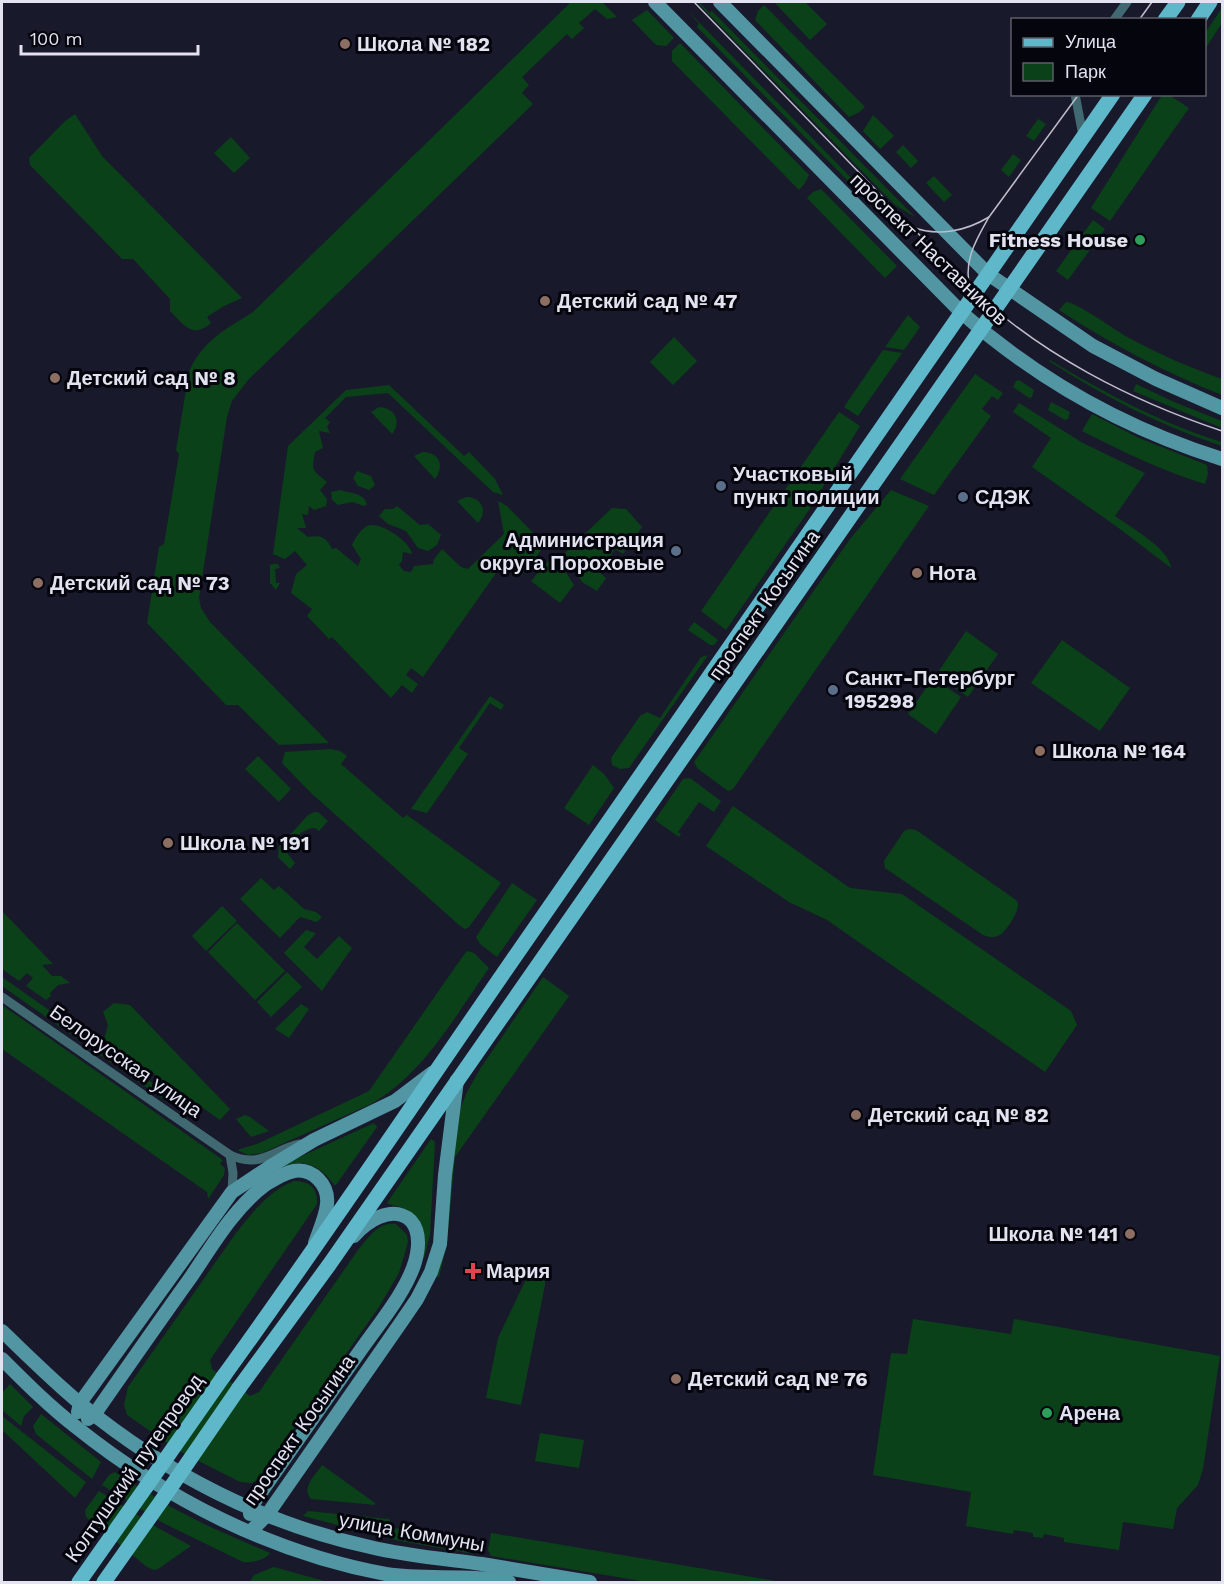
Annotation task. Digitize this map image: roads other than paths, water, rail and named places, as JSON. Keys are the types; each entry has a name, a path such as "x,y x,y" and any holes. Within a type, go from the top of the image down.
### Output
{"main road":[{"name":"проспект Наставников","path":"655,2 962,313 982,330 1044,376 1106,412 1143,430 1222,459"},
{"name":"проспект Наставников","path":"720,2 987,274 1103,352 1173,387 1222,408"},
{"path":"1166,18 1178,2"},
{"path":"1199,18 1210,2"},
{"name":"проспект Косыгина","path":"223,1377 312,1254 1112,96"},
{"name":"проспект Косыгина","path":"239,1388 329,1265 1144,96"},
{"name":"проспект Косыгина","path":"75,1426 80,1403 232,1192 314,1140 395,1101 439,1068"},
{"name":"проспект Косыгина","path":"251,1532 267,1515 417,1299 431,1272 440,1244 446,1165 457,1080"},
{"name":"проспект Косыгина","path":"75,1426 94,1415 225,1227 264,1186 293,1171 304,1171 315,1175 323,1184 327,1194 327,1206 312,1254"},
{"name":"проспект Косыгина","path":"251,1532 250,1508 403,1287 415,1263 419,1242 417,1230 400,1214 391,1213 373,1219 358,1232 329,1265"},
{"name":"улица Коммуны","path":"2,1331 94,1415 168,1466 207,1488 250,1508 305,1529 369,1547 590,1582"},
{"name":"улица Коммуны","path":"2,1359 75,1426 156,1485 200,1509 251,1532 318,1558 376,1572 413,1577 479,1578 509,1582"},
{"name":"Колтушский путепровод","path":"79,1582 223,1377"},
{"name":"Колтушский путепровод","path":"104,1582 239,1388"}],"street":[{"path":"1115,18 1126,2"},
{"path":"1075,96 1083,138"},
{"name":"Белорусская улица","path":"2,997 230,1155 242,1161 254,1161 294,1145 314,1140"},
{"path":"230,1155 233,1173 232,1192"}],"tram line":[{"path":"694,2 970,287 997,311 1026,334 1088,373 1154,405 1222,431"},
{"path":"1140,18 1152,2"},
{"path":"970,288 968,269 972,251 989,217 1078,96"},
{"path":"912,227 932,232 952,231 971,226 989,217"}],"place":[{"name":"Школа № 182","path":"345,44"},
{"name":"Fitness House","path":"1140,240"},
{"name":"Детский сад № 47","path":"545,301"},
{"name":"Детский сад № 8","path":"55,378"},
{"name":"Участковый пункт полиции","path":"721,486"},
{"name":"СДЭК","path":"963,497"},
{"name":"Администрация округа Пороховые","path":"676,551"},
{"name":"Нота","path":"917,573"},
{"name":"Детский сад № 73","path":"38,583"},
{"name":"Санкт-Петербург 195298","path":"833,690"},
{"name":"Школа № 164","path":"1040,751"},
{"name":"Школа № 191","path":"168,843"},
{"name":"Детский сад № 82","path":"856,1115"},
{"name":"Школа № 141","path":"1130,1234"},
{"name":"Мария","path":"473,1271"},
{"name":"Детский сад № 76","path":"676,1379"},
{"name":"Арена","path":"1047,1413"}]}
